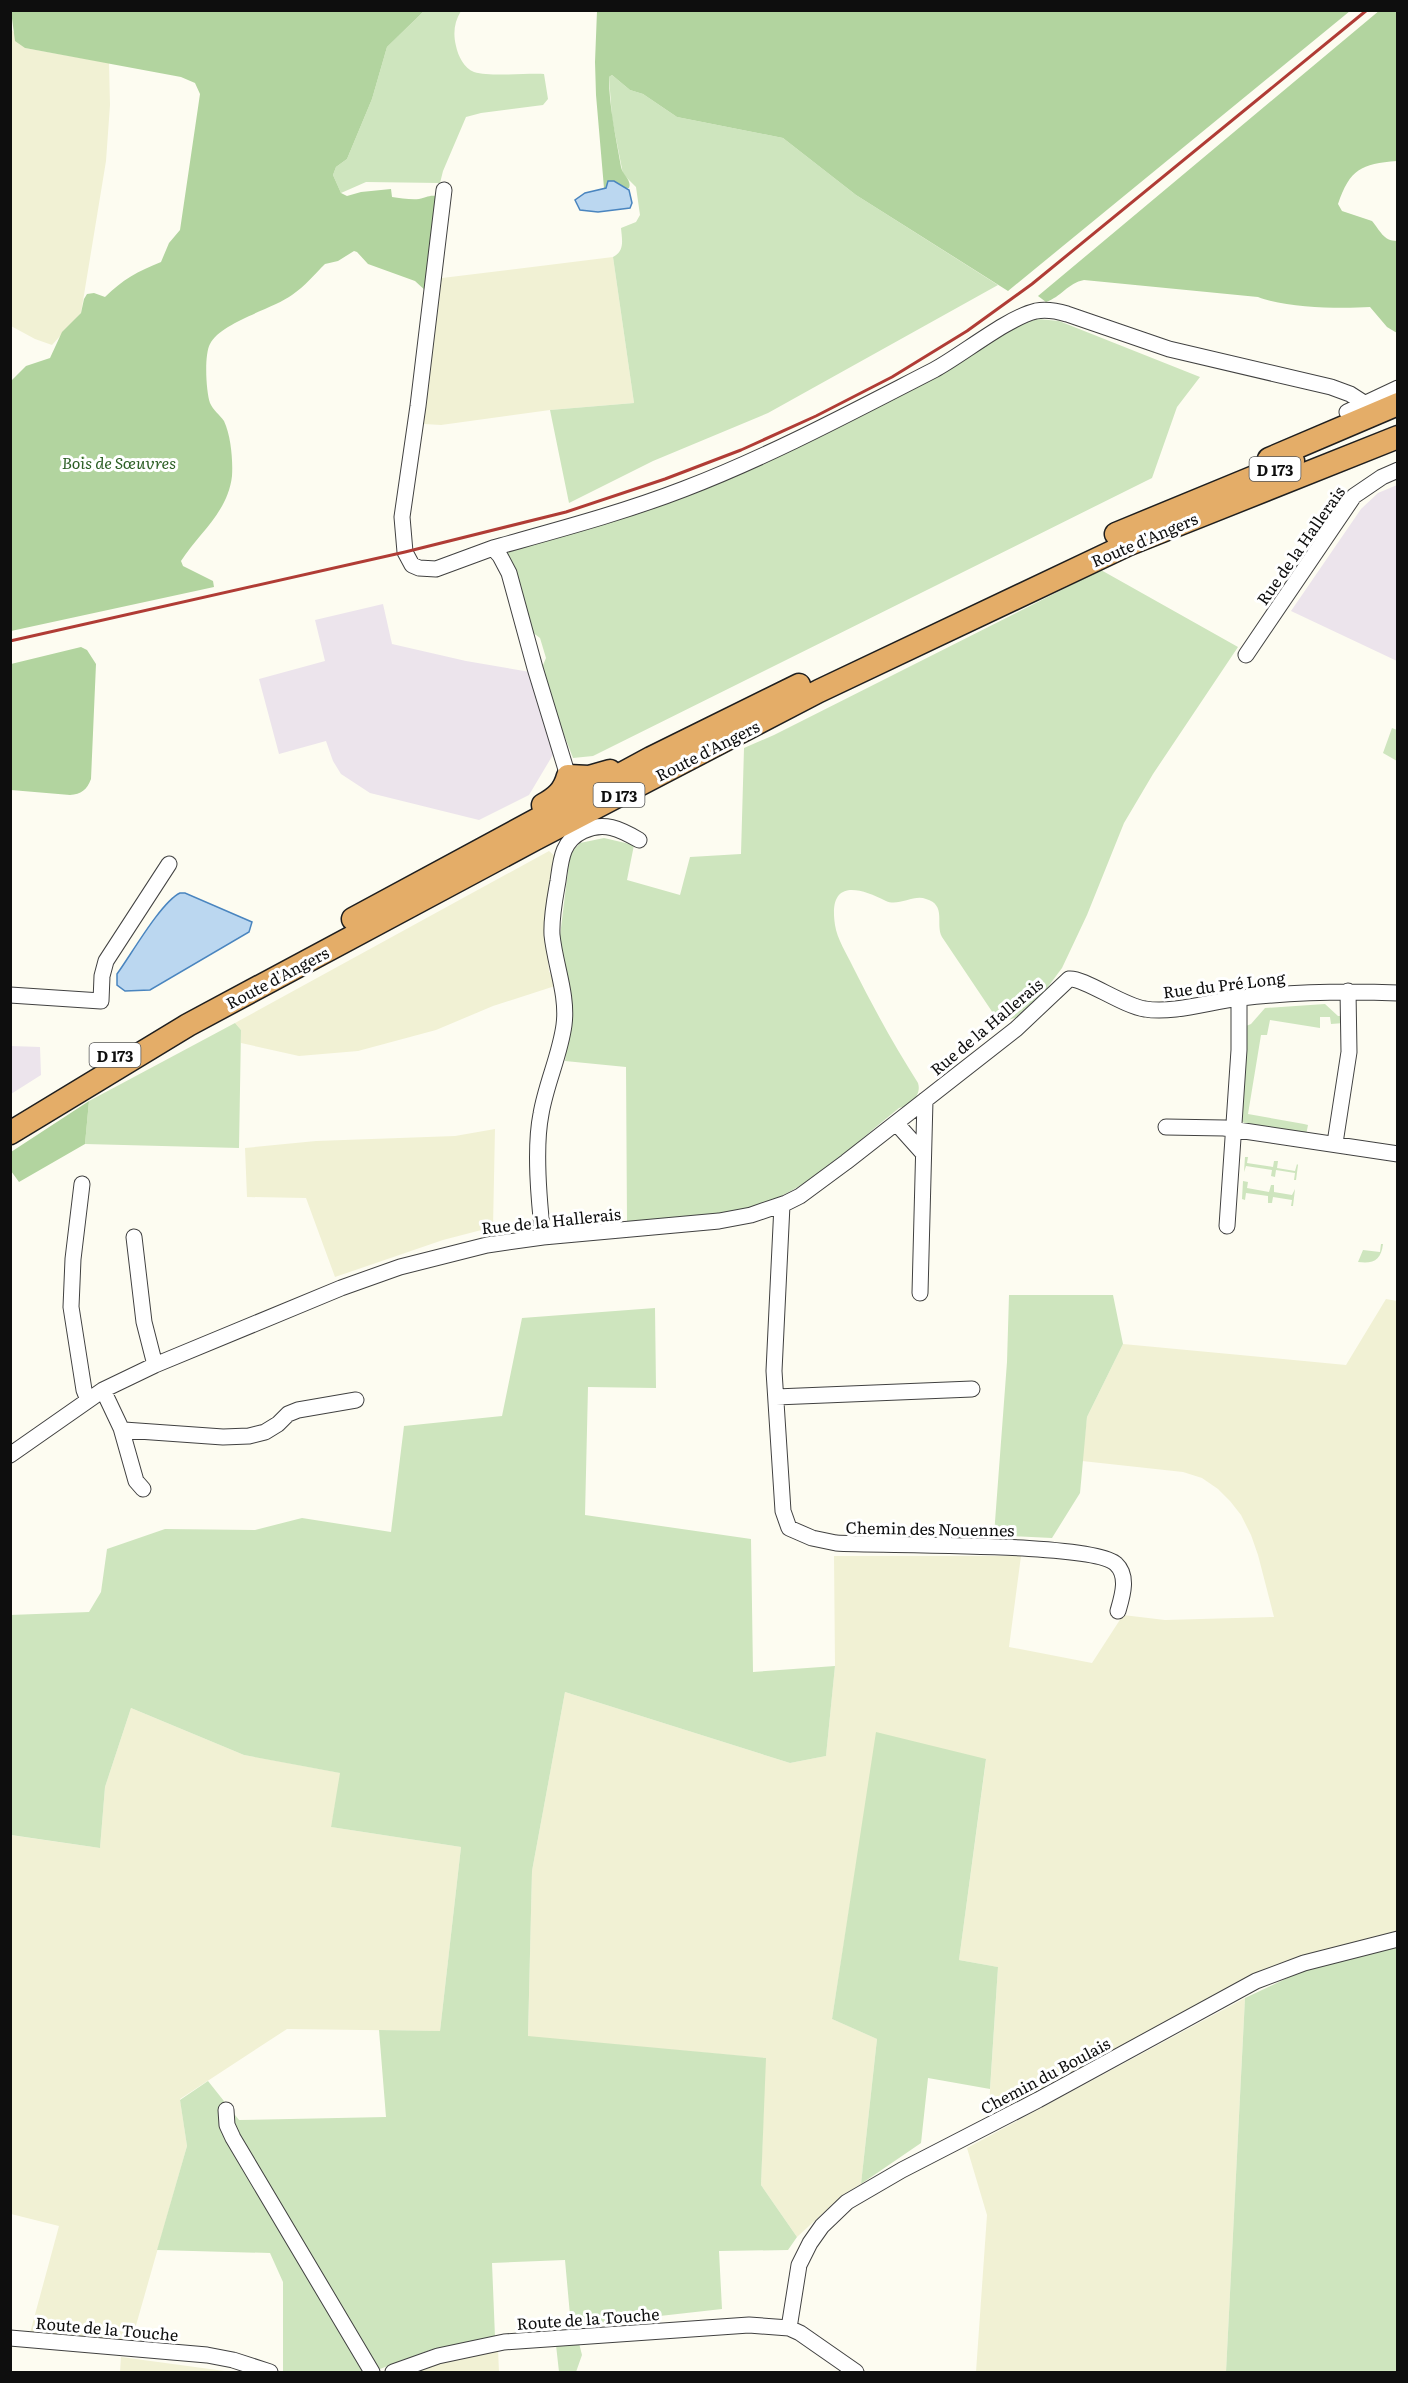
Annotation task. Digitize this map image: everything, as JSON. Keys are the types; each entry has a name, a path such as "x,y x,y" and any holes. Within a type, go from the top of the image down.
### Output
{"highway":[{"path":"1152,517 1166,504 1398,404"},
{"name":"Route d'Angers","path":"11,1115 219,994 468,855 651,758 869,650 1152,517 1398,420"},
{"name":"Route d'Angers","path":"10,1133 188,1025 524,844 809,697 1068,571 1127,545 1398,437"},
{"path":"1248,496 1272,494 1398,452"},
{"path":"468,855 478,842 554,799 563,790 568,776 589,777 631,762 651,758"}],"street":[{"path":"444,190 402,518 405,552 414,567 436,569 493,548 595,520 684,489 865,406 946,363 1017,319 1038,311 1067,314 1169,349 1331,387 1350,394 1364,403"},
{"path":"1347,412 1398,388"},
{"name":"Rue de la Hallerais","path":"1246,655 1354,496 1382,477 1398,470"},
{"path":"493,548 500,555 509,573 568,776"},
{"path":"543,1237 538,1131 564,1025 564,1002 552,935 562,853 571,838 588,829 606,826 617,828 639,840"},
{"path":"10,995 101,1001 102,976 106,962 169,864"},
{"name":"Rue du Pré Long","path":"1063,983 1076,979 1125,1004 1152,1010 1239,998 1348,991 1398,993"},
{"name":"Rue de la Hallerais","path":"10,1455 103,1390 155,1365 341,1287 400,1267 468,1248 543,1237 719,1221 751,1215 782,1205 810,1189 1016,1029 1063,983"},
{"path":"1335,1143 1349,1052 1348,991"},
{"path":"1227,1226 1241,1023 1239,998"},
{"path":"920,1293 925,1100"},
{"path":"896,1123 922,1152"},
{"path":"1166,1127 1235,1129 1398,1154"},
{"path":"82,1184 71,1307 84,1390 88,1400"},
{"name":"Chemin des Nouennes","path":"782,1205 774,1371 783,1511 789,1528 812,1538 836,1543 1053,1549 1106,1558 1116,1563 1124,1581 1118,1611"},
{"path":"134,1237 144,1322 155,1365"},
{"path":"776,1397 972,1389"},
{"path":"103,1390 121,1428 136,1481 142,1489"},
{"path":"121,1428 128,1431 199,1436 249,1436 266,1432 288,1414 298,1410 356,1400"},
{"name":"Chemin du Boulais","path":"789,2328 799,2265 822,2226 847,2202 902,2169 1038,2100 1256,1981 1304,1963 1398,1939"},
{"path":"226,2110 233,2138 372,2373"},
{"name":"Route de la Touche","path":"393,2373 438,2356 504,2342 749,2325 789,2328"},
{"path":"789,2328 800,2333 856,2373"},
{"name":"Route de la Touche","path":"10,2338 207,2355 233,2360 270,2373"}],"shaded area":[{"path":"1397,485 1397,661 1291,611 1361,509 1378,493"},
{"path":"383,604 392,644 466,661 530,672 554,753 529,795 479,820 370,793 341,774 333,761 326,741 279,754 259,679 325,661 315,620"},
{"path":"11,1046 40,1047 41,1075 11,1094"}],"green space":[{"path":"1380,10 1397,11 1397,161 1374,164 1358,170 1347,183 1338,204 1342,211 1372,221 1385,237 1397,241 1397,333 1387,327 1370,307 1297,306 1258,297 1084,280 1073,284 1046,302 1038,296"},
{"path":"10,11 12,30 25,48 109,63 110,105 106,161 81,313 52,345 11,326"},
{"name":"Bois de Sœuvres","path":"11,11 424,11 387,47 372,99 347,159 336,167 333,175 341,193 347,196 391,189 392,197 421,199 436,196 439,201 436,242 442,278 438,294 427,292 415,281 368,264 354,251 338,261 325,264 292,295 236,323 216,336 208,349 207,390 210,403 224,421 228,434 232,456 232,476 225,501 219,511 181,561 183,566 213,581 214,587 11,631 10,382 26,366 50,358 62,332 81,313 87,294 94,293 105,297 131,276 161,262 169,243 180,230 200,94 195,83 181,77 25,48 15,41"},
{"path":"424,11 461,11 455,28 455,37 458,54 467,68 474,72 489,74 544,74 548,99 543,105 466,117 440,183 366,182 341,193 333,175 336,167 347,159 372,99 387,47"},
{"path":"597,11 1350,11 1008,291 856,195 783,138 677,117 643,94 630,90 612,75 609,77 613,122 621,167 630,185 629,188 604,188 596,95"},
{"path":"612,75 630,90 643,94 677,117 783,138 856,195 998,285 768,413 653,461 569,503 550,410 634,403 613,257 621,248 621,228 636,222 640,215 636,187 623,174 612,118 609,77"},
{"path":"613,257 634,403 550,410 441,425 424,424 430,350 442,278"},
{"path":"1038,319 1059,321 1200,377 1177,407 1152,478 593,756 573,758 540,672 546,658 540,638 528,629 503,549 687,493 1019,324"},
{"path":"1101,570 1238,647 1153,774 1124,823 1087,915 1062,968 1041,996 1018,1017 1008,1020 995,1016 942,937 938,910 932,902 916,898 896,903 865,892 847,890 836,900 834,910 838,936 876,1011 918,1083 917,1096 825,1169 775,1199 758,1206 721,1214 627,1222 626,1067 565,1061 572,1006 560,936 570,854 580,843 604,838 634,845 627,880 680,895 690,857 741,854 744,748"},
{"path":"81,647 87,650 96,664 91,779 88,786 77,794 70,795 11,790 11,664"},
{"path":"1392,728 1397,730 1397,761 1383,753"},
{"path":"549,851 556,857 546,933 549,971 555,986 493,1006 436,1030 358,1051 299,1056 241,1043 241,1030 235,1023"},
{"path":"1325,1004 1338,1016 1344,1016 1344,1023 1331,1024 1330,1017 1320,1017 1320,1028 1270,1020 1267,1035 1261,1035 1248,1114 1308,1125 1306,1135 1246,1125 1241,1120 1246,1026 1251,1024 1265,1008"},
{"path":"235,1023 241,1030 239,1148 85,1144 89,1101"},
{"path":"89,1101 85,1144 19,1182 11,1171 11,1152"},
{"path":"495,1129 493,1227 443,1240 335,1277 306,1198 247,1197 245,1148 316,1141 455,1136"},
{"path":"1245,1157 1248,1157 1247,1163 1273,1167 1274,1161 1278,1161 1277,1168 1295,1171 1297,1164 1296,1180 1294,1180 1295,1173 1276,1170 1275,1177 1271,1176 1272,1170 1246,1166 1244,1172"},
{"path":"1243,1181 1248,1182 1247,1188 1269,1192 1271,1185 1274,1185 1274,1192 1292,1195 1295,1189 1293,1206 1291,1206 1292,1200 1273,1197 1272,1203 1268,1203 1268,1196 1246,1193 1245,1200 1242,1199"},
{"path":"1381,1244 1383,1244 1382,1249 1376,1260 1358,1262 1363,1250 1380,1252"},
{"path":"1009,1295 1113,1295 1123,1344 1087,1417 1080,1493 1052,1538 994,1535 1007,1362"},
{"path":"1386,1299 1397,1301 1397,1935 1305,1956 988,2121 998,1967 959,1960 986,1760 877,1733 832,2019 877,2039 861,2184 844,2194 797,2237 761,2185 765,2058 528,2037 532,1871 565,1692 790,1763 826,1756 835,1666 834,1556 1021,1556 1009,1647 1092,1663 1123,1615 1165,1620 1274,1617 1251,1535 1241,1515 1230,1501 1202,1478 1183,1472 1082,1461 1087,1417 1123,1344 1346,1365"},
{"path":"655,1308 656,1388 588,1387 585,1515 751,1539 753,1672 835,1666 826,1756 790,1763 565,1692 532,1871 528,2036 766,2058 761,2185 797,2237 788,2250 719,2251 722,2309 571,2326 565,2260 492,2263 495,2337 433,2349 372,2372 283,2372 283,2282 270,2253 157,2250 187,2146 180,2100 208,2081 239,2120 386,2117 379,2030 440,2031 461,1847 331,1827 340,1773 244,1755 131,1708 105,1787 100,1848 11,1835 10,1615 89,1612 101,1592 107,1549 165,1529 255,1530 302,1518 391,1532 404,1426 502,1416 522,1318"},
{"path":"131,1708 244,1755 341,1773 331,1827 461,1847 440,2031 287,2029 180,2099 187,2146 131,2343 30,2333 59,2226 11,2214 10,1835 100,1848 105,1787"},
{"path":"876,1732 986,1759 959,1960 998,1967 990,2089 928,2078 921,2143 861,2184 877,2039 832,2019"},
{"path":"1397,1946 1397,2372 1226,2372 1245,1998 1302,1971"},
{"path":"1245,1998 1226,2372 976,2372 987,2215 967,2148"},
{"path":"579,2343 582,2355 576,2372 559,2372 556,2345"},
{"path":"498,2349 499,2372 415,2372 447,2361"},
{"path":"121,2357 232,2372 120,2372"}],"water":[{"path":"608,181 614,181 629,190 632,203 630,208 598,212 580,210 575,200 585,193 606,188"},
{"path":"185,893 252,922 249,932 150,990 125,991 117,985 117,974 155,918 172,898"}],"railway":[{"path":"10,641 405,552 566,512 665,479 741,450 816,416 892,377 967,331 1032,284 1367,10"}]}
